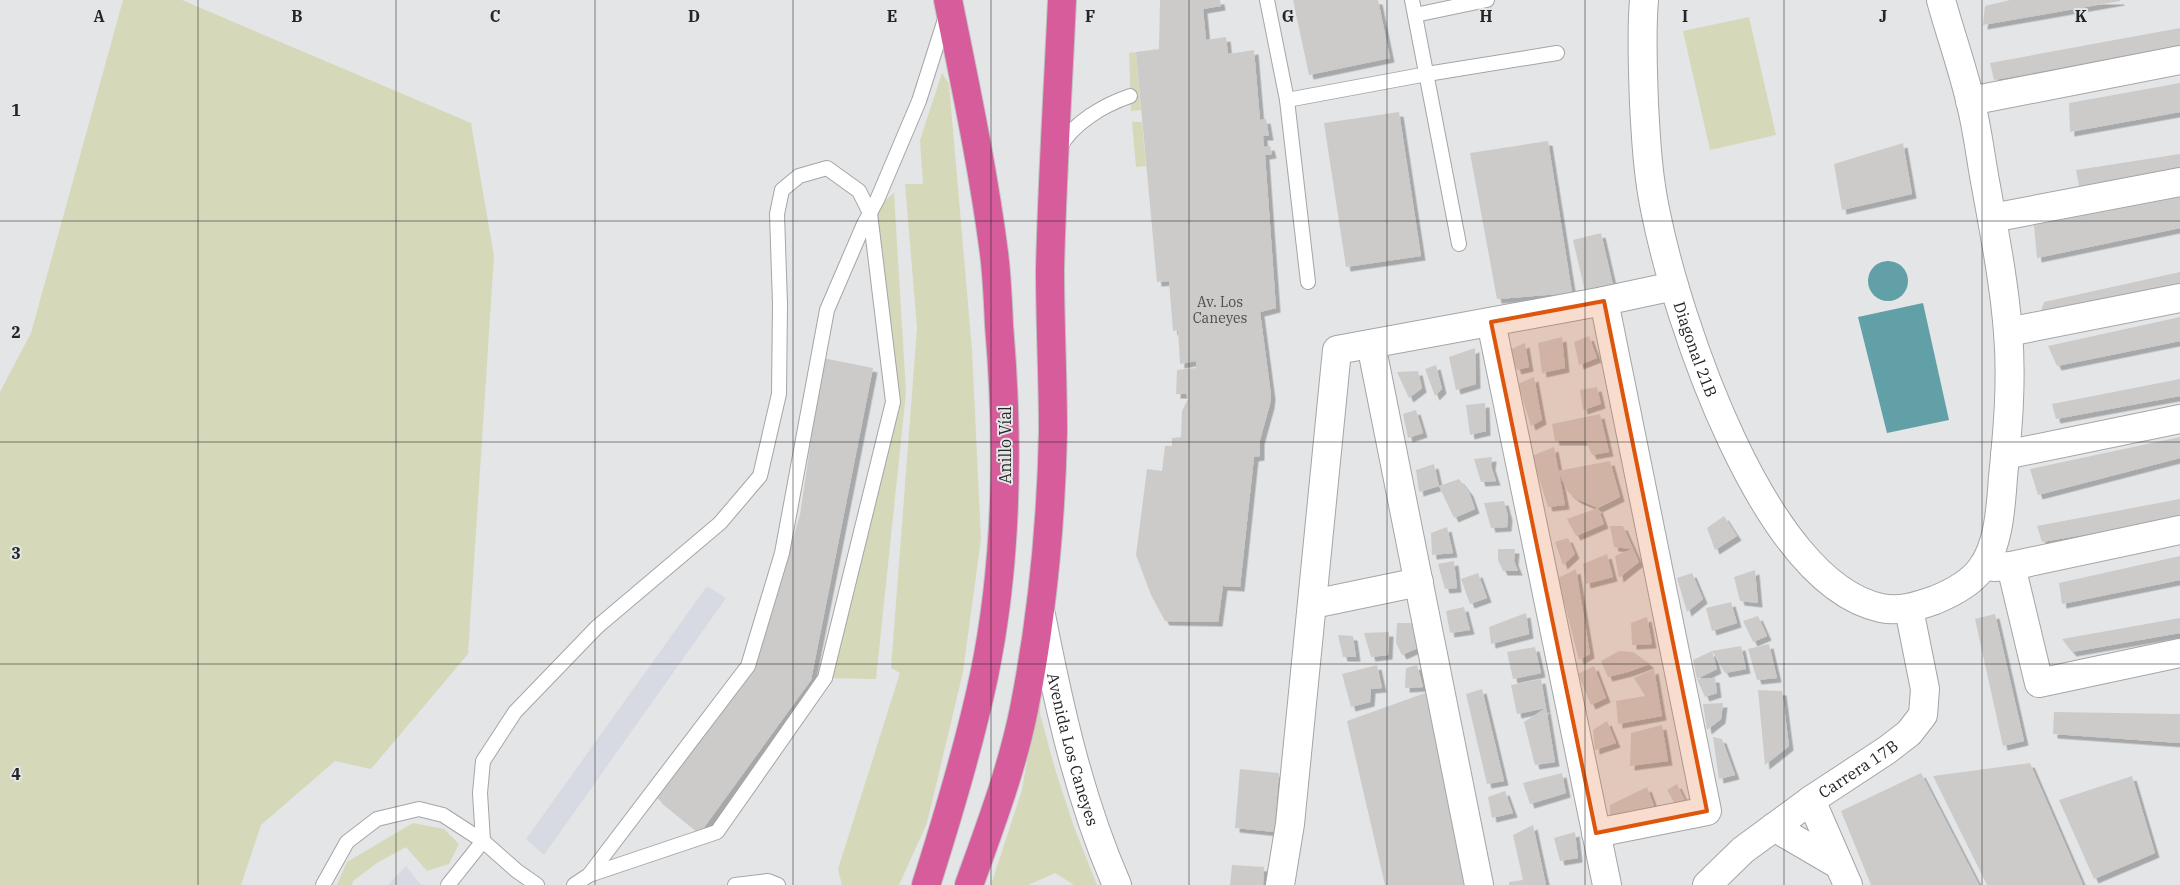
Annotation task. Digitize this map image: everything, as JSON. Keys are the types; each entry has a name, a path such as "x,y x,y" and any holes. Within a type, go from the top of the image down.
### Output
{"highway":[{"path":"1043,0 1058,101"},
{"path":"969,885 1000,798 1024,710 1040,608 1049,520 1052,432 1050,272 1062,0"},
{"name":"Anillo Víal","path":"926,885 956,788 984,676 999,577 1006,493 1005,392 994,254 954,2"}],"street":[{"name":"Diagonal 21B","path":"1644,0 1643,73 1646,141 1655,212 1674,286 1705,377 1726,428 1750,477 1772,514 1800,550 1825,576 1852,596 1881,608 1909,609"},
{"path":"1909,609 1946,595 1968,582 1983,568 1994,540 2000,513 2010,393 2008,332 1992,218 1970,101 1941,0"},
{"path":"1970,101 2180,60"},
{"path":"1992,218 2180,182"},
{"path":"1280,885 1290,824 1337,350 1604,301 1674,286"},
{"path":"2008,332 2180,298"},
{"path":"1596,832 1707,810 1604,301"},
{"path":"1490,322 1607,885"},
{"path":"1372,344 1479,885"},
{"path":"2005,455 2180,420"},
{"path":"1983,568 2011,566 2180,530"},
{"path":"2011,566 2039,684 2180,653"},
{"path":"1313,604 1418,582"},
{"name":"Avenida Los Caneyes","path":"1040,608 1060,709 1082,791 1117,885"},
{"name":"Carrera 17B","path":"1707,885 1743,850 1810,800 1887,750 1909,732 1923,715 1926,689 1909,609"},
{"path":"1810,800 1843,875"},
{"path":"1774,827 1843,875"}],"lane":[{"path":"1267,0 1287,100 1308,282"},
{"path":"1412,0 1460,244"},
{"path":"1415,15 1488,0"},
{"path":"590,875 748,666 782,553 827,310 919,101 954,2"},
{"path":"1287,100 1427,74 1557,53"},
{"path":"1054,158 1063,140 1090,116 1116,101 1130,96"},
{"path":"448,885 483,841 480,793 482,761 515,712 597,627 720,523 760,476 779,394 780,304 777,214 782,190 799,176 827,168 858,191 870,213 893,402 825,678 717,832 590,875 574,885"},
{"path":"323,885 347,842 378,819 419,809 443,815 483,841 517,871 537,885"},
{"path":"735,885 768,881 778,885"}],"highlighted area":[{"path":"1604,301 1707,811 1596,833 1491,322"}],"shaded area":[{"path":"707,586 726,598 544,855 526,839"},
{"path":"406,866 421,885 388,885"}],"green space":[{"path":"123,0 182,0 471,123 494,256 468,654 371,769 335,761 261,825 241,885 0,885 0,392 31,333"},
{"path":"1749,17 1776,135 1710,150 1683,31"},
{"path":"1136,52 1141,110 1131,111 1129,53"},
{"path":"942,73 949,84 972,350 981,539 963,672 927,823 899,885 842,885 838,869 900,673 891,668 917,328 905,184 923,184 920,140"},
{"path":"1132,122 1142,122 1146,166 1136,167"},
{"path":"894,193 906,393 876,679 825,678 893,402 870,213"},
{"path":"1041,680 1040,714 1055,769 1074,827 1097,885 1074,885 1055,873 1028,885 991,885 1022,790"},
{"path":"413,823 444,829 459,844 449,864 427,871 406,847 377,863 353,881 352,885 337,885 347,862"}],"water":[{"path":"1892,261 1899,264 1905,270 1908,281 1907,289 1899,298 1892,301 1884,301 1877,298 1869,289 1868,277 1871,270 1880,262"},
{"path":"1923,303 1949,420 1887,433 1858,317"}],"building":[{"path":"1160,0 1220,0 1221,6 1203,9 1206,40 1226,37 1228,54 1254,50 1260,120 1266,119 1269,136 1263,136 1264,147 1270,146 1272,154 1265,155 1276,308 1260,312 1271,395 1270,404 1260,440 1260,456 1254,457 1240,587 1223,586 1218,622 1165,621 1151,595 1136,555 1147,469 1162,471 1165,446 1172,446 1172,438 1181,437 1182,411 1188,399 1186,394 1176,394 1177,370 1196,368 1196,361 1180,364 1178,330 1173,331 1169,281 1157,282 1136,52 1159,49"},
{"path":"1293,0 1378,0 1390,58 1309,75"},
{"path":"2010,0 2120,1 1983,25 1985,6"},
{"path":"2180,28 2180,48 1994,80 1990,63"},
{"path":"2180,83 2180,112 2070,132 2069,103"},
{"path":"1399,112 1421,256 1346,267 1324,123"},
{"path":"1548,141 1572,293 1497,299 1470,153"},
{"path":"1903,143 1912,194 1842,210 1834,164"},
{"path":"2180,154 2180,173 2080,190 2076,170"},
{"path":"2180,197 2180,228 2037,258 2034,225"},
{"path":"1601,233 1613,285 1585,292 1573,240"},
{"path":"2180,272 2180,289 2039,317 2044,302"},
{"path":"2180,317 2180,341 2057,366 2048,346"},
{"path":"1589,336 1597,358 1579,365 1574,342"},
{"path":"1562,337 1565,368 1542,373 1538,343"},
{"path":"1525,343 1529,367 1517,370 1509,350"},
{"path":"1475,348 1476,384 1456,390 1449,357"},
{"path":"823,358 873,368 811,680 700,833 657,798 754,669 800,515"},
{"path":"1436,365 1442,389 1435,396 1425,369"},
{"path":"1418,371 1422,388 1409,398 1397,372"},
{"path":"1534,377 1542,420 1531,426 1518,384"},
{"path":"2180,379 2180,396 2056,419 2052,404"},
{"path":"1597,387 1601,404 1583,410 1580,390"},
{"path":"1485,403 1486,431 1470,435 1466,405"},
{"path":"1416,410 1423,433 1408,438 1403,414"},
{"path":"1600,414 1609,452 1592,455 1586,441 1555,441 1552,424"},
{"path":"2180,437 2180,458 2038,495 2030,469"},
{"path":"1554,447 1565,505 1548,507 1532,456"},
{"path":"1492,457 1491,466 1496,481 1481,482 1474,459"},
{"path":"1610,461 1620,497 1598,508 1577,499 1568,492 1558,471"},
{"path":"1434,464 1439,486 1419,492 1416,470"},
{"path":"1459,479 1469,492 1475,509 1454,518 1439,486"},
{"path":"2180,499 2180,518 2042,542 2037,526"},
{"path":"1504,501 1508,516 1507,527 1491,528 1484,503"},
{"path":"1598,508 1604,524 1576,536 1567,519"},
{"path":"1724,516 1737,536 1715,550 1707,528"},
{"path":"1610,526 1623,526 1639,562 1619,578 1615,556 1632,549 1614,547"},
{"path":"1447,527 1453,553 1432,555 1431,533"},
{"path":"1568,538 1575,554 1563,565 1555,542"},
{"path":"1498,549 1515,549 1514,561 1518,571 1503,571 1498,560"},
{"path":"1607,554 1613,577 1586,584 1583,564"},
{"path":"2180,556 2180,580 2062,604 2059,583"},
{"path":"1454,561 1457,588 1445,589 1438,564"},
{"path":"1576,569 1590,654 1579,660 1558,578"},
{"path":"1755,570 1758,603 1740,601 1734,577"},
{"path":"1478,573 1487,598 1470,604 1461,579"},
{"path":"1692,573 1703,599 1687,612 1677,578"},
{"path":"1731,602 1737,623 1712,631 1706,608"},
{"path":"1464,607 1470,630 1450,633 1446,611"},
{"path":"1526,613 1529,634 1491,644 1489,627"},
{"path":"1995,614 2024,741 2003,746 1975,619"},
{"path":"1758,616 1767,636 1753,642 1743,621"},
{"path":"1647,617 1652,644 1632,645 1631,623"},
{"path":"2180,618 2180,633 2072,652 2062,639"},
{"path":"1397,623 1416,623 1420,647 1402,655 1396,643"},
{"path":"1389,632 1388,655 1371,657 1364,633"},
{"path":"1338,635 1353,636 1356,657 1343,657"},
{"path":"1769,644 1777,678 1757,680 1748,649"},
{"path":"1741,646 1746,669 1725,673 1712,651"},
{"path":"1535,647 1541,673 1513,679 1507,652"},
{"path":"1619,651 1633,652 1650,664 1608,677 1601,661"},
{"path":"1712,651 1717,669 1697,679 1693,660"},
{"path":"1377,665 1382,688 1371,689 1370,702 1351,707 1342,674"},
{"path":"1417,665 1423,687 1405,688 1406,668"},
{"path":"1594,666 1606,698 1591,705 1578,674"},
{"path":"1654,669 1662,716 1618,724 1616,701 1645,696 1634,678"},
{"path":"1715,678 1717,693 1705,697 1697,679"},
{"path":"1541,679 1546,708 1517,714 1511,685"},
{"path":"1482,689 1504,781 1487,784 1466,694"},
{"path":"1758,690 1782,691 1789,746 1765,765"},
{"path":"1428,692 1465,885 1385,885 1347,721"},
{"path":"1723,703 1721,719 1707,730 1703,704"},
{"path":"1546,708 1555,762 1535,765 1524,722"},
{"path":"2054,712 2180,714 2180,743 2053,734"},
{"path":"1607,721 1616,743 1595,750 1593,730"},
{"path":"1662,725 1668,761 1630,766 1631,733"},
{"path":"1713,737 1722,739 1735,775 1719,779"},
{"path":"2030,763 2083,885 1987,885 1933,776"},
{"path":"1240,769 1279,773 1274,832 1235,828"},
{"path":"1562,773 1566,793 1530,804 1523,783"},
{"path":"1921,773 1979,885 1871,885 1841,811"},
{"path":"2132,776 2155,853 2094,879 2059,800"},
{"path":"1677,784 1687,805 1679,811 1667,790"},
{"path":"1647,787 1658,817 1610,828 1610,805"},
{"path":"1505,791 1513,813 1492,818 1488,797"},
{"path":"1533,825 1546,885 1509,885 1509,882 1523,880 1513,835"},
{"path":"1575,832 1578,858 1560,861 1554,838"},
{"path":"1232,865 1264,867 1263,885 1230,885"}]}
